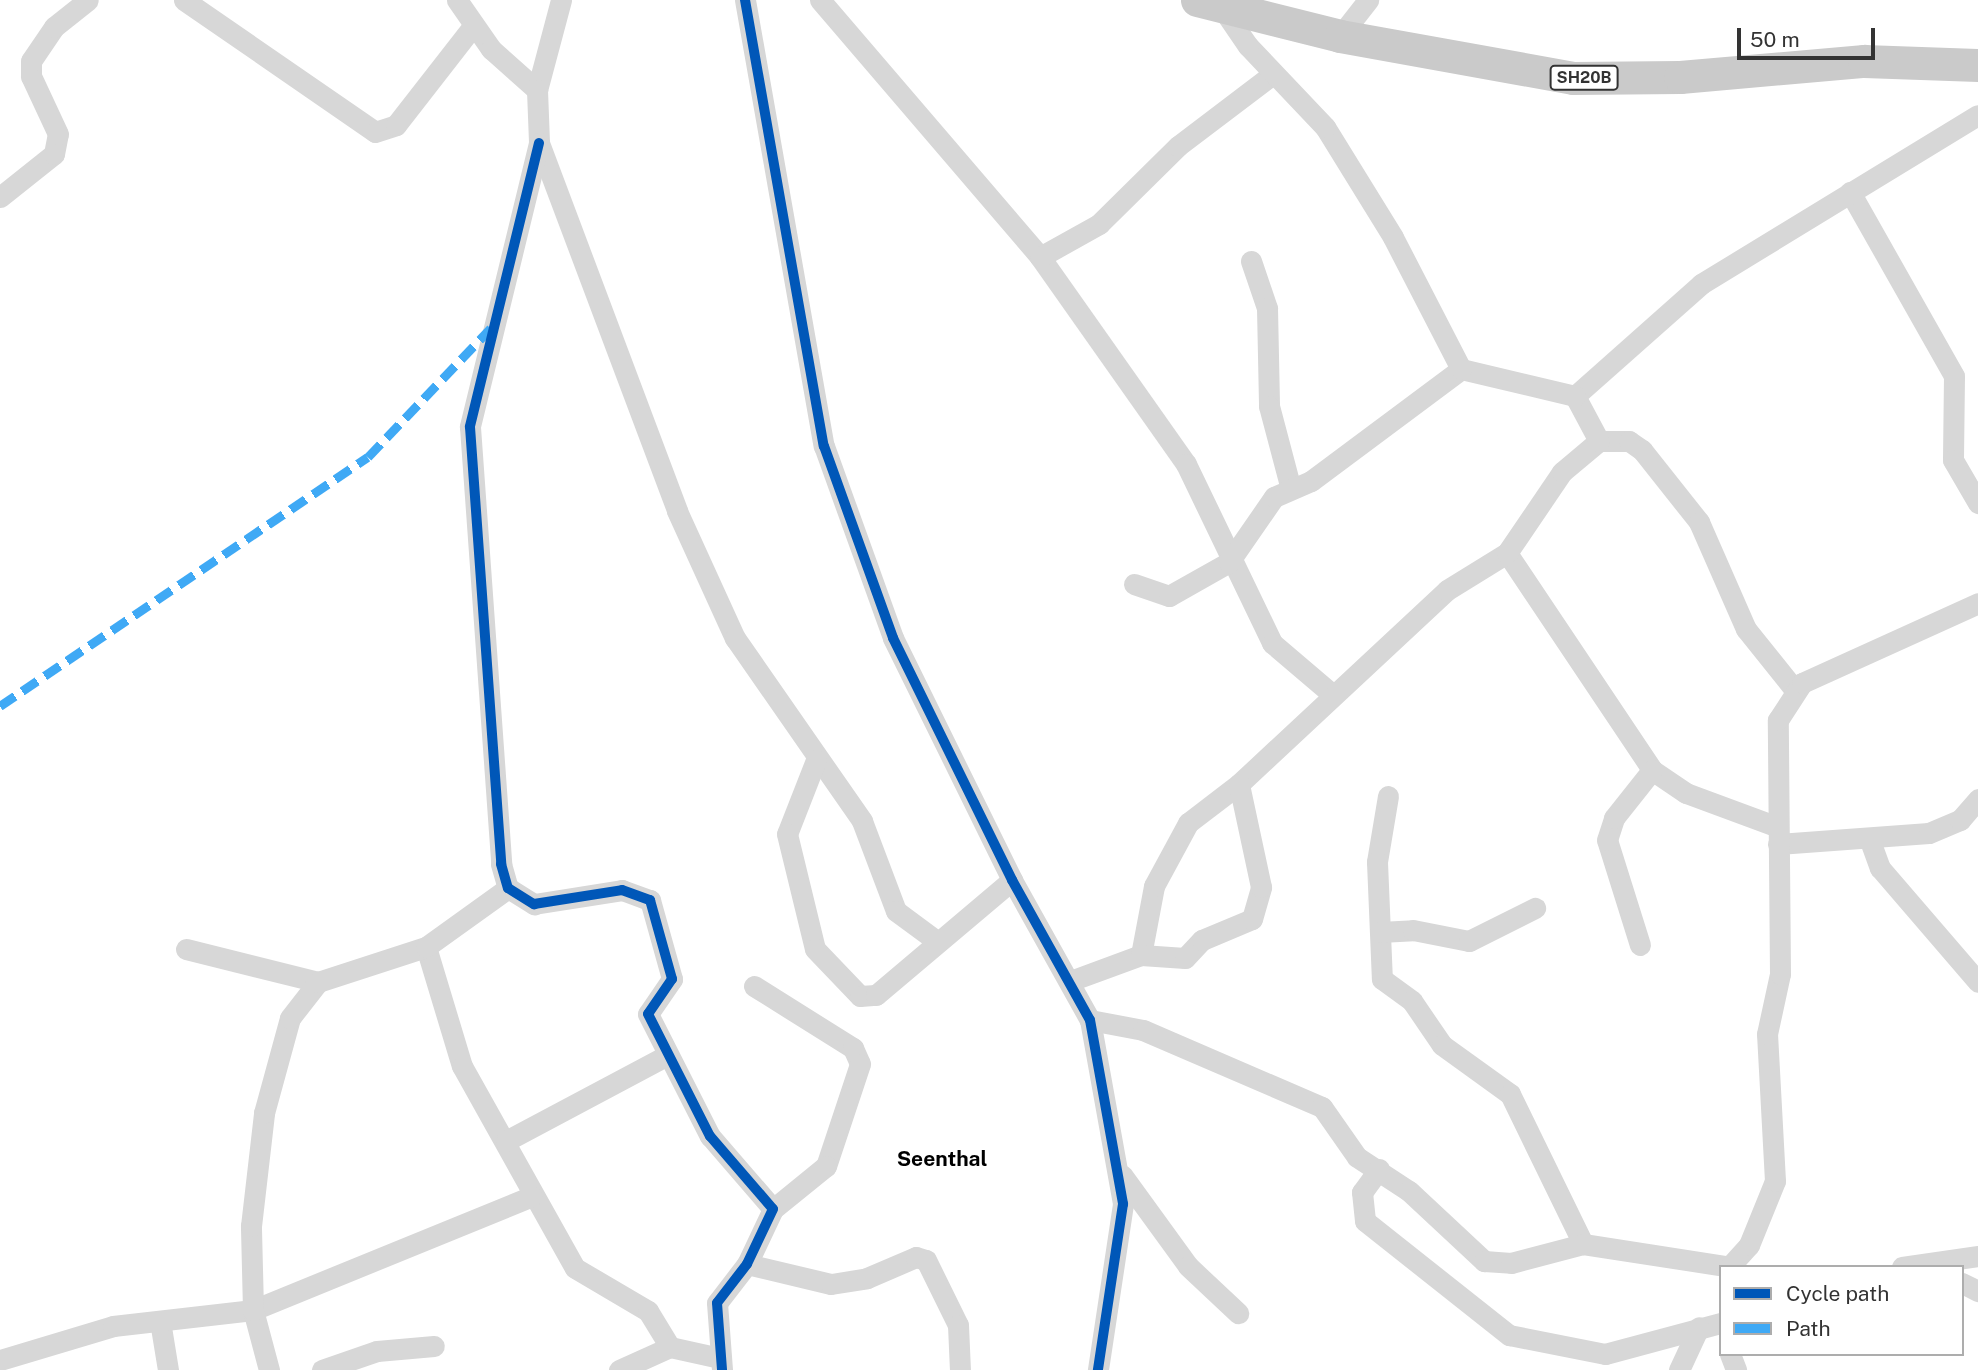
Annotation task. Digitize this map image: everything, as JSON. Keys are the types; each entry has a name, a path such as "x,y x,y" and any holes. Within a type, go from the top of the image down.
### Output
{"main road":[{"name":"SH20B","path":"1210,5 1339,36 1520,71 1606,79 1864,61 1978,65"}],"street":[{"path":"0,197 54,154 58,134 38,95 31,61 54,27 88,0"},
{"path":"184,0 375,132 396,125 473,26"},
{"path":"457,0 473,26 537,90"},
{"path":"508,888 470,427 539,143 537,90 561,0"},
{"path":"745,0 824,446 893,638 1012,880 1073,980 1090,1020 1121,1173 1123,1234 1098,1370"},
{"path":"820,0 1040,257 1186,464 1229,562 1279,652 1332,694"},
{"path":"1339,36 1368,0"},
{"path":"1210,5 1340,151 1461,369 1575,396 1599,441"},
{"path":"1040,257 1100,224 1178,146 1273,74"},
{"path":"1575,396 1701,284 1978,115"},
{"path":"539,143 677,511 735,638 816,761 862,821 896,911 938,942"},
{"path":"1850,192 1954,376 1952,451 1969,471 1978,503"},
{"path":"1251,261 1267,308 1269,406 1291,489"},
{"path":"1134,584 1169,596 1229,562 1269,502 1397,421 1461,369"},
{"path":"1141,955 1154,886 1175,839 1239,784 1332,694 1447,590 1507,553 1562,472 1599,441 1629,441 1649,459 1709,536 1746,629 1794,689"},
{"path":"1507,553 1652,770 1706,802 1778,836 1869,838 1937,830 1960,820 1978,799"},
{"path":"1733,1265 1749,1245 1775,1181 1767,1034 1780,974 1776,738 1794,689 1978,603"},
{"path":"816,761 787,834 811,939 822,960 868,998 1012,880"},
{"path":"1640,945 1607,840 1615,818 1652,770"},
{"path":"1073,980 1141,955 1185,958 1202,940 1252,919 1259,910 1261,887 1239,784"},
{"path":"1388,796 1377,862 1382,979 1412,1001 1449,1051 1510,1094 1583,1244"},
{"path":"1869,838 1880,868 1978,982"},
{"path":"186,949 318,982 426,947 508,888"},
{"path":"508,888 534,904 622,890 650,900 672,979 648,1014 710,1136 773,1209"},
{"path":"1380,932 1413,930 1469,941 1535,908"},
{"path":"426,947 463,1066 506,1141 532,1196 575,1268 648,1311 670,1347 721,1364 718,1303 747,1264 773,1209 826,1166 860,1064 853,1048 754,986"},
{"path":"269,1370 253,1310 251,1226 268,1097 290,1018 318,982"},
{"path":"1090,1020 1155,1034 1322,1107 1351,1151 1379,1169 1484,1261 1511,1263 1583,1244 1725,1265"},
{"path":"506,1141 667,1055"},
{"path":"1379,1169 1362,1192 1365,1221 1509,1335 1590,1355 1719,1322"},
{"path":"1121,1173 1188,1266 1238,1313"},
{"path":"0,1360 86,1333 253,1310 532,1196"},
{"path":"1920,1265 1978,1256"},
{"path":"747,1264 831,1284 867,1278 916,1257 926,1260 957,1325 960,1370"},
{"path":"160,1321 168,1370"},
{"path":"1679,1370 1699,1327"},
{"path":"322,1370 377,1351 434,1346"},
{"path":"619,1370 670,1347"}],"marked path":[{"path":"0,706 368,457 491,328"}],"cycle path":[{"path":"745,0 824,446 893,638 1012,880 1090,1020 1123,1204 1098,1370"},
{"path":"539,143 470,427 501,864 508,888 534,904 622,890 650,900 672,979 648,1014 710,1136 773,1209 747,1264 717,1303 722,1370"}],"district":[{"name":"Seenthal","path":"942,1159"}]}
